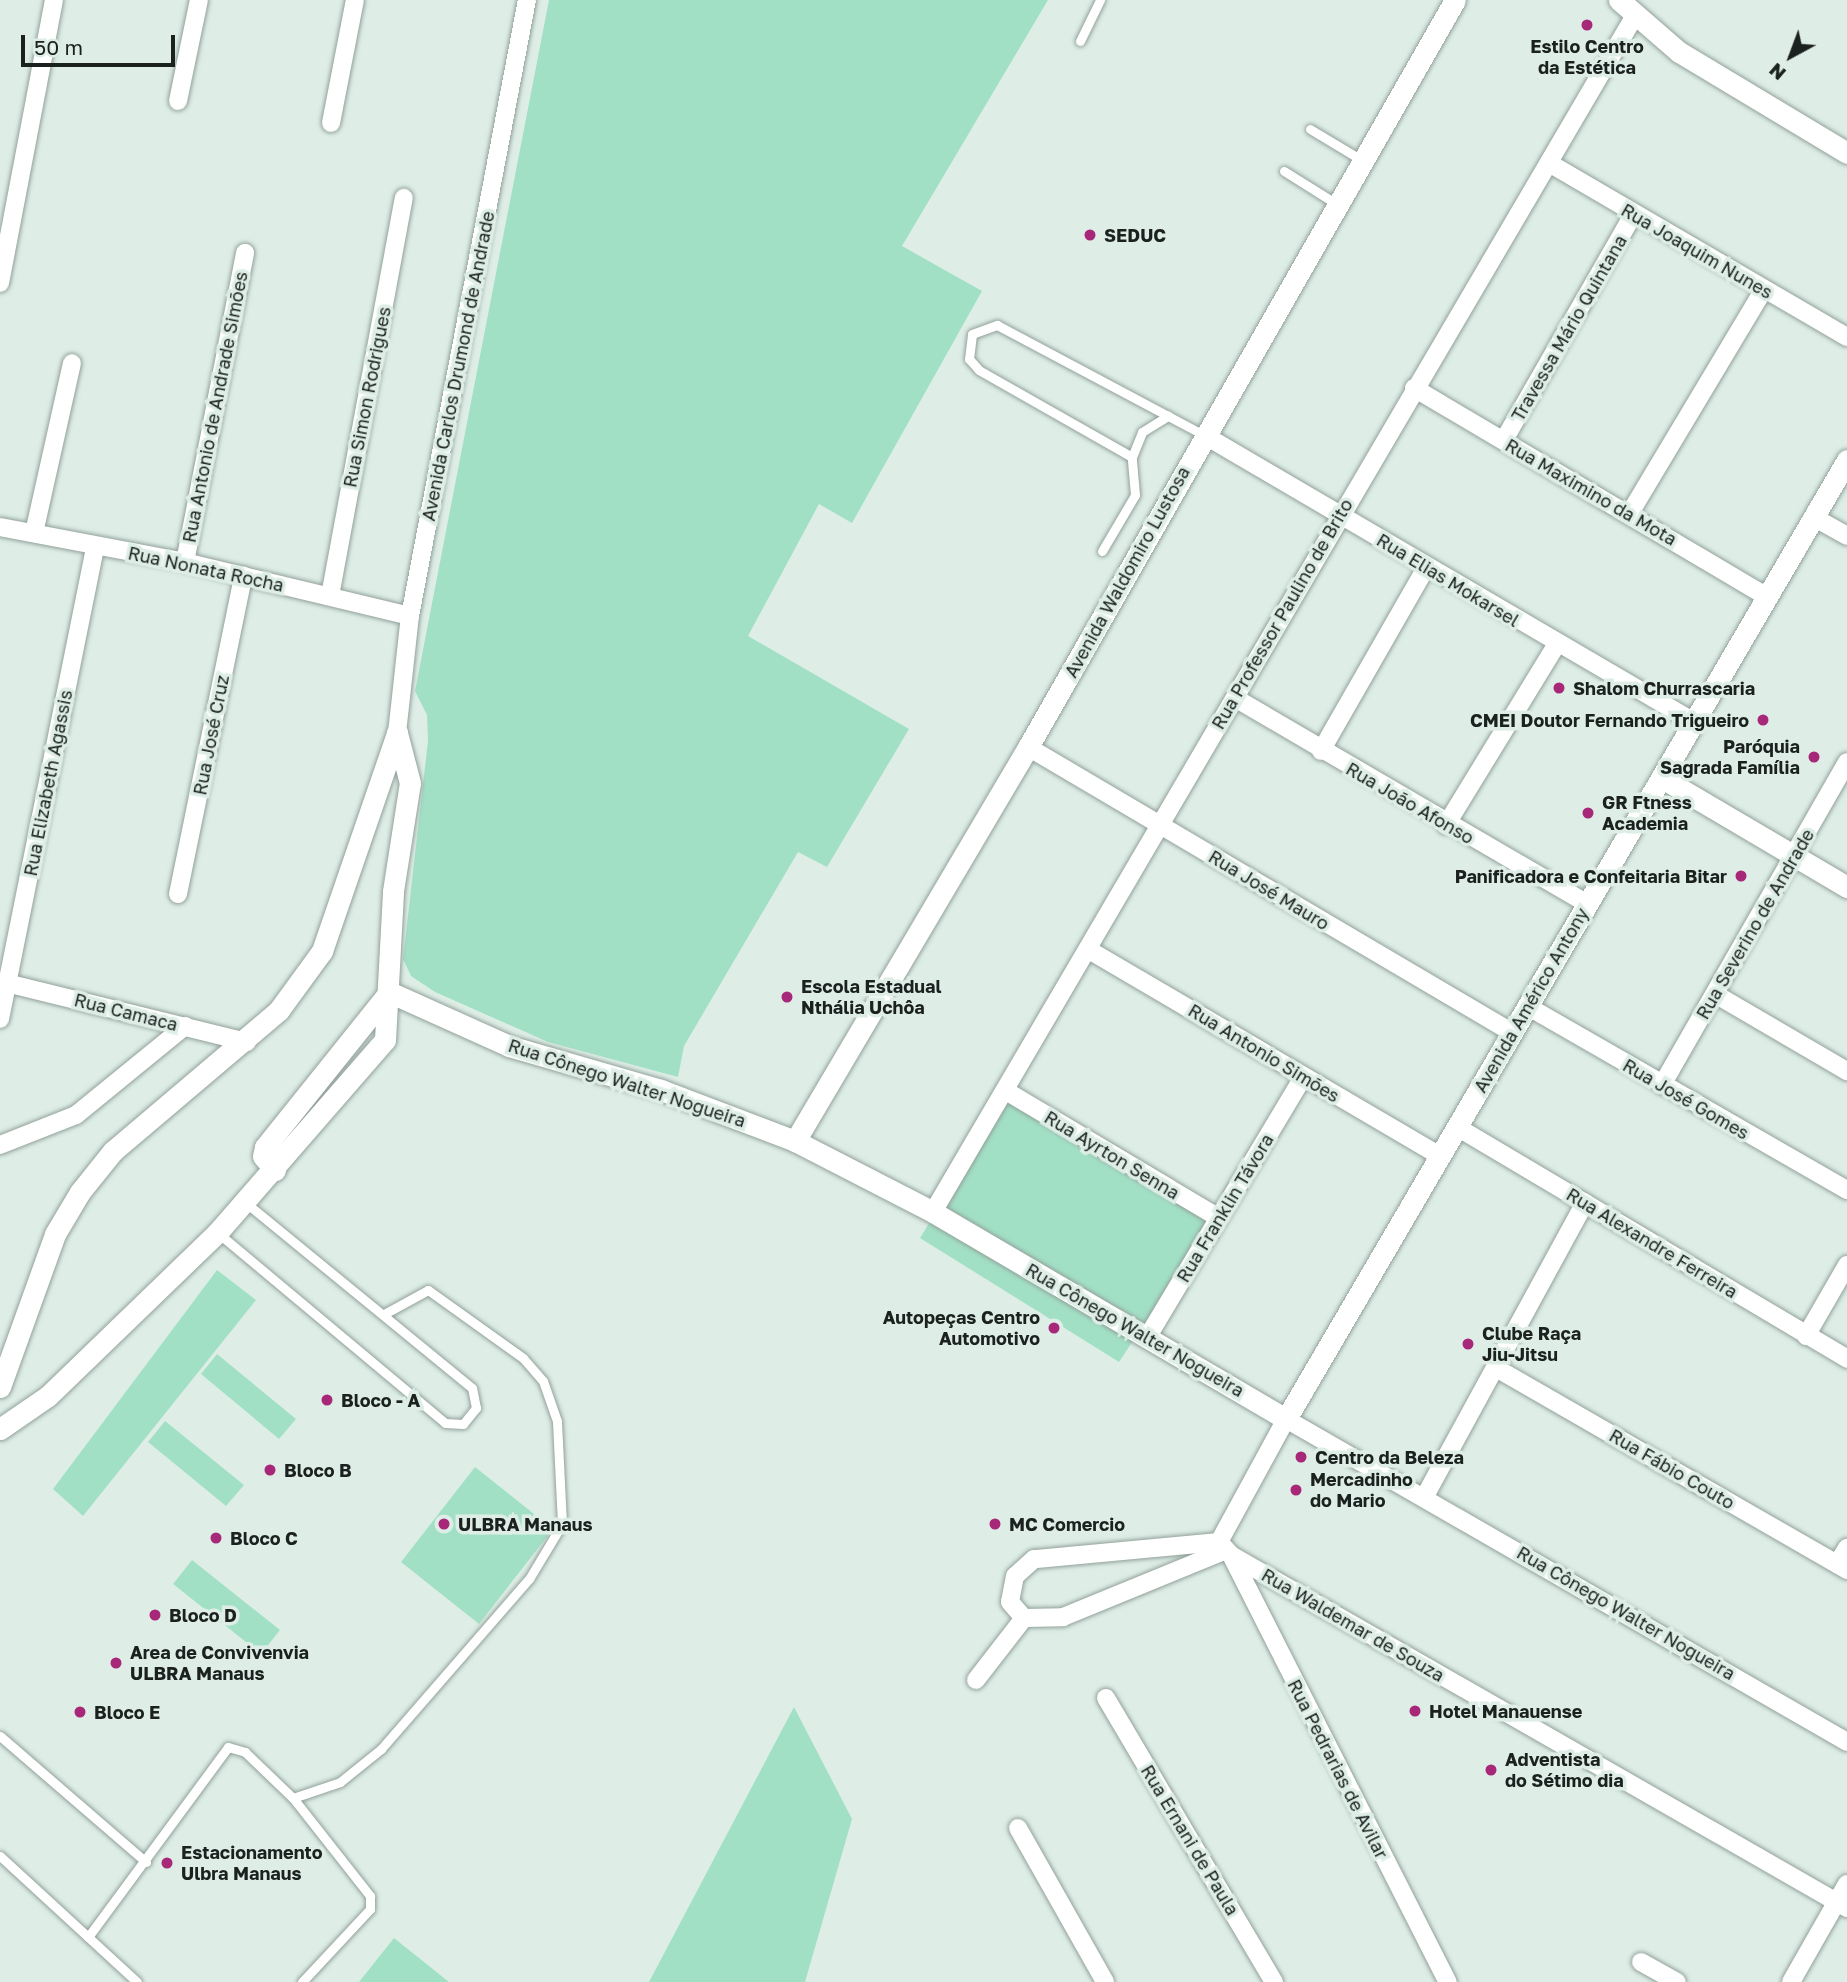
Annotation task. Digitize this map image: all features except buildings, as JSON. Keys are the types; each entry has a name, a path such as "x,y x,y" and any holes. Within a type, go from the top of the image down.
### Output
{"street":[{"path":"0,283 54,0"},
{"path":"178,101 199,0"},
{"path":"331,123 355,0"},
{"name":"Avenida Carlos Drumond de Andrade","path":"0,1387 55,1234 79,1192 113,1151 247,1042 322,951 397,733 410,616 527,0"},
{"name":"Avenida Waldomiro Lustosa","path":"795,1141 1028,747 1360,159 1454,0"},
{"path":"1619,0 1634,17 1679,52 1847,153"},
{"name":"Rua Professor Paulino de Brito","path":"933,1212 1089,950 1338,515 1634,17"},
{"name":"Rua Joaquim Nunes","path":"1549,163 1633,215 1847,337"},
{"name":"Rua Simon Rodrigues","path":"330,596 404,198"},
{"name":"Travessa Mário Quintana","path":"1504,440 1633,215"},
{"name":"Rua Antonio de Andrade Simões","path":"185,562 245,253"},
{"path":"1630,513 1764,289"},
{"path":"34,533 72,363"},
{"name":"Rua Maximino da Mota","path":"1414,388 1630,513 1767,597"},
{"name":"Rua Elias Mokarsel","path":"1205,435 1694,722"},
{"name":"Avenida Américo Antony","path":"1225,1549 1286,1419 1847,460"},
{"path":"1815,518 1847,536"},
{"name":"Rua Nonata Rocha","path":"0,527 185,562 410,616"},
{"name":"Rua Elizabeth Agassis","path":"0,1019 95,546"},
{"path":"1321,751 1427,566"},
{"name":"Rua José Cruz","path":"178,894 243,576"},
{"path":"1446,825 1557,644"},
{"name":"Rua João Afonso","path":"1235,698 1446,825 1587,904"},
{"name":"Avenida Carlos Drumond de Andrade","path":"0,1429 48,1396 217,1233 275,1170 385,1040 393,891 410,783 397,733"},
{"name":"Rua José Mauro","path":"1028,747 1511,1032"},
{"name":"Rua Severino de Andrade","path":"1662,1085 1847,762"},
{"path":"1662,778 1847,887"},
{"name":"Rua Antonio Simões","path":"1089,950 1439,1155"},
{"name":"Rua Camaca","path":"6,983 247,1042"},
{"name":"Rua Cônego Walter Nogueira","path":"389,992 520,1050 661,1090 795,1141 933,1212 1847,1742"},
{"path":"1715,994 1847,1071"},
{"name":"Rua José Gomes","path":"1527,1006 1847,1191"},
{"path":"0,1145 76,1115 185,1026"},
{"name":"Rua Franklin Távora","path":"1147,1338 1303,1077"},
{"name":"Rua Ayrton Senna","path":"1006,1091 1219,1218"},
{"name":"Rua Alexandre Ferreira","path":"1457,1127 1847,1359"},
{"path":"1425,1496 1585,1203"},
{"path":"1806,1336 1847,1265"},
{"name":"Rua Fábio Couto","path":"1496,1368 1842,1567"},
{"path":"1842,1567 1847,1548"},
{"path":"1024,1618 1010,1602 1010,1587 1034,1559 1225,1549"},
{"path":"976,1680 1024,1618 1063,1616 1225,1549"},
{"name":"Rua Waldemar de Souza","path":"1225,1549 1842,1905"},
{"name":"Rua Pedrarias de Avilar","path":"1225,1549 1448,1982"},
{"name":"Rua Ernani de Paula","path":"1106,1698 1274,1982"},
{"path":"1018,1829 1105,1982"},
{"path":"1791,1982 1842,1905 1847,1884"},
{"path":"1641,1962 1676,1982"}],"lane":[{"path":"1080,41 1098,2"},
{"path":"1310,129 1360,159"},
{"path":"1283,172 1335,204"},
{"path":"1132,457 979,370 968,359 972,334 997,325 1205,435"},
{"path":"1102,551 1135,495 1132,457 1142,432 1168,416"},
{"path":"217,1233 445,1423 463,1424 476,1408 472,1388 246,1203"},
{"path":"293,1798 340,1782 381,1749 529,1578 562,1524 557,1421 543,1381 523,1358 428,1290 384,1314"},
{"path":"0,1736 146,1862"},
{"path":"88,1937 146,1862 228,1747 244,1752 293,1798 370,1896 370,1909 302,1982"},
{"path":"0,1856 137,1982"}],"green space":[{"path":"549,0 1048,0 902,246 982,291 852,523 819,504 748,636 909,729 827,867 798,852 684,1046 678,1077 548,1042 435,992 411,976 403,959 428,741 427,715 415,691"},
{"path":"1007,1097 1212,1221 1119,1362 920,1238"},
{"path":"217,1270 256,1300 83,1516 53,1489"},
{"path":"217,1354 296,1419 279,1439 201,1374"},
{"path":"165,1421 244,1485 226,1506 148,1442"},
{"path":"475,1467 553,1529 479,1624 401,1562"},
{"path":"192,1560 280,1630 261,1654 173,1584"},
{"path":"794,1707 852,1819 805,1982 649,1982"},
{"path":"394,1938 449,1982 359,1982"}],"place":[{"name":"Estilo Centro da Estética","path":"1587,25"},
{"name":"SEDUC","path":"1090,235"},
{"name":"Shalom Churrascaria","path":"1559,688"},
{"name":"CMEI Doutor Fernando Trigueiro","path":"1763,720"},
{"name":"Paróquia Sagrada Família","path":"1814,757"},
{"name":"GR Ftness Academia","path":"1588,813"},
{"name":"Panificadora e Confeitaria Bitar","path":"1741,876"},
{"name":"Escola Estadual Nthália Uchôa","path":"787,997"},
{"name":"Autopeças Centro Automotivo","path":"1054,1328"},
{"name":"Clube Raça Jiu-Jitsu","path":"1468,1344"},
{"name":"Bloco - A","path":"327,1400"},
{"name":"Centro da Beleza","path":"1301,1457"},
{"name":"Bloco B","path":"270,1470"},
{"name":"Mercadinho do Mario","path":"1296,1490"},
{"name":"ULBRA Manaus","path":"444,1524"},
{"name":"MC Comercio","path":"995,1524"},
{"name":"Bloco C","path":"216,1538"},
{"name":"Bloco D","path":"155,1615"},
{"name":"Area de Convivenvia ULBRA Manaus","path":"116,1663"},
{"name":"Hotel Manauense","path":"1415,1711"},
{"name":"Bloco E","path":"80,1712"},
{"name":"Adventista do Sétimo dia","path":"1491,1770"},
{"name":"Estacionamento Ulbra Manaus","path":"167,1863"}]}
